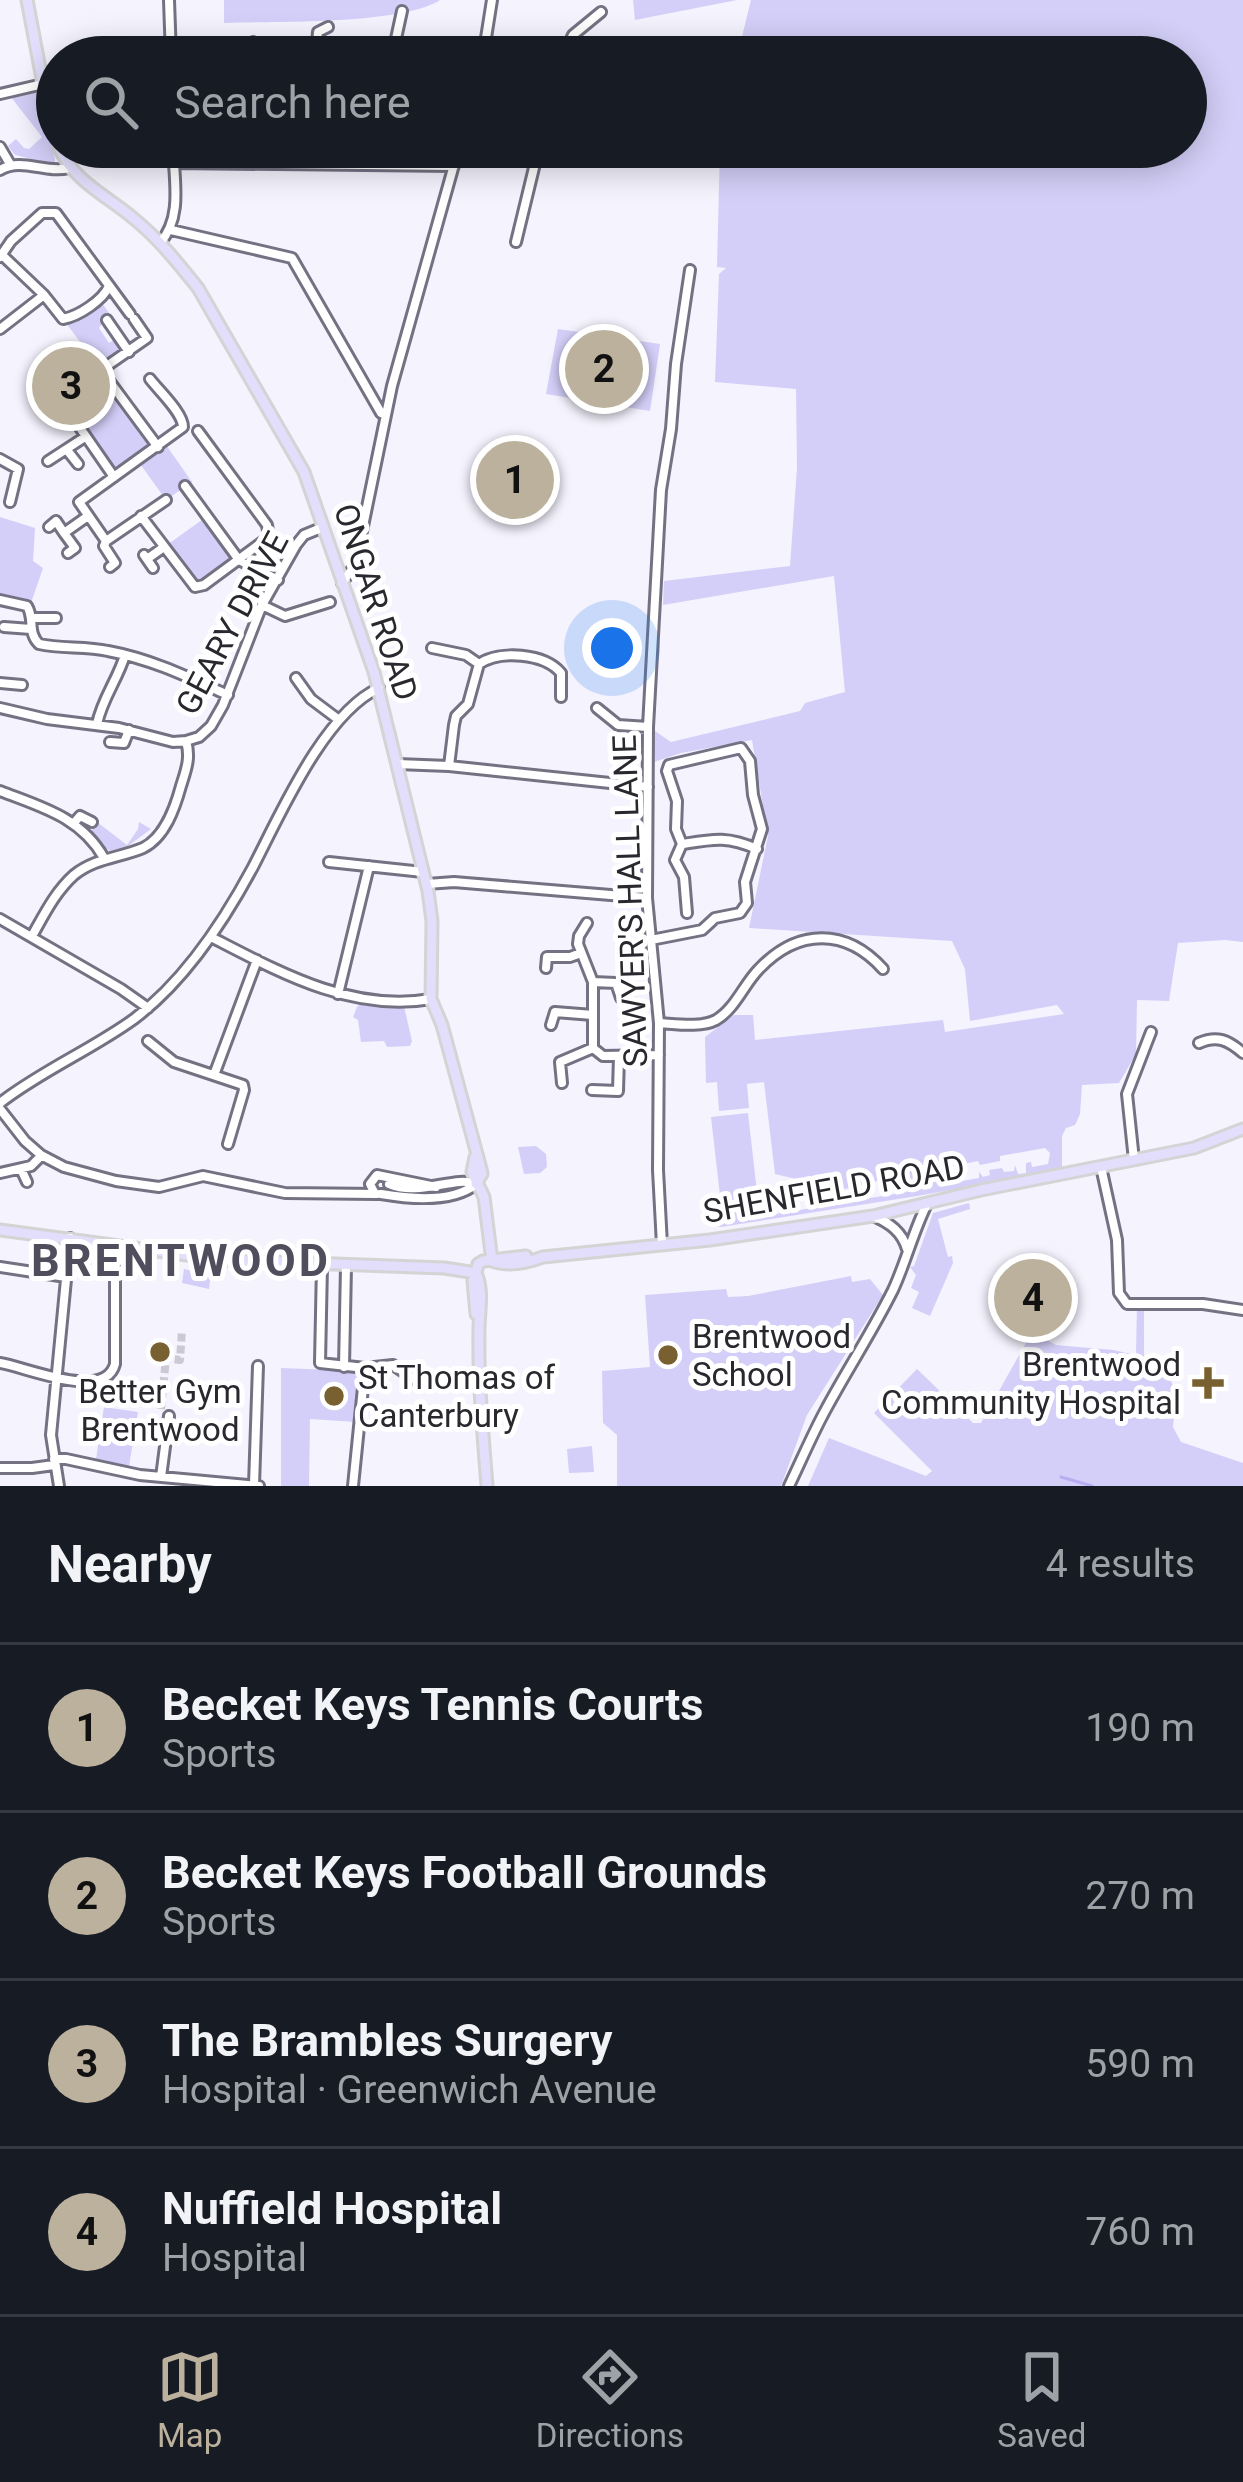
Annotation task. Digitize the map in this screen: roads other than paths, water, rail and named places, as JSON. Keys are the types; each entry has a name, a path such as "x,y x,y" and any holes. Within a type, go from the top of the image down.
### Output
{"main road":[{"name":"ONGAR ROAD","path":"26,0 36,49"},
{"name":"ONGAR ROAD","path":"69,168 160,243 207,302 304,472 379,688 426,878 432,921 431,999 482,1174 476,1184 484,1197 486,1251 495,1257"},
{"name":"SHENFIELD ROAD","path":"495,1257 500,1264 873,1216 1194,1148 1243,1129"},
{"path":"0,1230 203,1258 322,1265 476,1273 495,1257"},
{"path":"476,1273 487,1486"}],"street":[{"path":"169,0 170,36"},
{"path":"486,36 492,0"},
{"path":"397,36 403,11"},
{"path":"572,36 601,12"},
{"path":"318,36 328,27"},
{"path":"0,94 25,83 36,84"},
{"path":"0,170 4,153 36,165"},
{"path":"44,168 69,168"},
{"path":"160,243 176,214 174,168"},
{"path":"342,583 355,565 385,415 453,168"},
{"path":"516,242 534,168"},
{"path":"109,286 98,299 63,319 1,256 42,212 56,213 62,220 148,338 101,370 158,447"},
{"path":"171,230 292,258 385,415"},
{"name":"SAWYER'S HALL LANE","path":"662,1245 659,1024 646,898 648,727 662,490 690,270"},
{"path":"0,329 44,295"},
{"path":"106,320 128,352"},
{"path":"106,541 79,502 184,424 150,379"},
{"path":"64,406 114,477"},
{"path":"141,516 195,587 267,539 269,528 198,431"},
{"path":"48,461 85,437"},
{"path":"68,450 78,464"},
{"path":"0,459 18,469"},
{"path":"10,502 18,469 28,463"},
{"path":"185,486 239,560 278,580"},
{"path":"110,567 115,563 104,546 106,541 166,500"},
{"path":"64,532 88,516"},
{"path":"49,526 56,521 64,532 75,548 68,553"},
{"name":"GEARY DRIVE","path":"186,741 211,726 228,695 262,605 301,539 321,528"},
{"path":"148,561 164,548"},
{"path":"0,600 24,604 39,644 125,655 161,665 228,695"},
{"path":"262,605 286,616 330,602"},
{"path":"4,627 56,619"},
{"path":"432,648 466,655 479,664"},
{"path":"97,724 125,655"},
{"path":"449,766 456,716 468,704 479,664 494,656 547,660 561,673 562,697"},
{"path":"296,678 311,699 340,720"},
{"path":"0,683 22,685"},
{"path":"339,1194 377,1175 410,1189 467,1180 476,1184 470,1191 438,1197 285,1193 203,1176 146,1187 64,1167 41,1155 0,1106 129,1022 177,980 246,880 298,779 340,720 361,698 379,688"},
{"path":"597,708 617,725 648,727"},
{"path":"0,709 186,741 189,759 166,825 143,848 83,869 59,890 32,936"},
{"path":"110,742 124,743 129,730"},
{"path":"651,940 703,930 715,918 740,914 747,903 745,882 762,829 750,761 741,748 670,765 667,771 677,802 676,829 682,844 675,860 684,877 687,914"},
{"path":"397,764 648,788"},
{"path":"0,791 44,806 74,824 104,858"},
{"path":"74,824 80,816 92,822"},
{"path":"682,844 719,838 757,849"},
{"path":"329,862 454,882 646,898"},
{"path":"338,994 369,866"},
{"path":"0,920 148,1008"},
{"path":"587,923 579,936 593,982 593,1048"},
{"path":"211,937 338,994 388,1002 431,999"},
{"path":"659,1024 714,1021 728,1011 759,968 796,941 826,939 851,944 883,969"},
{"path":"546,968 547,956 582,953"},
{"path":"214,1075 257,960"},
{"path":"593,982 616,983 621,998 634,1004"},
{"path":"551,1025 555,1012 593,1015"},
{"path":"1134,1160 1126,1094 1151,1032"},
{"path":"1199,1043 1221,1039 1243,1053"},
{"path":"148,1041 174,1062 244,1088 228,1144"},
{"path":"593,1048 603,1056 659,1055"},
{"path":"562,1083 560,1062 593,1048"},
{"path":"592,1090 618,1091 619,1056"},
{"path":"0,1173 31,1166 41,1155"},
{"path":"1101,1167 1117,1240 1119,1293 1127,1304 1203,1304 1243,1310"},
{"path":"21,1169 27,1183"},
{"path":"370,1181 371,1189 379,1194"},
{"path":"379,1194 387,1181"},
{"path":"789,1486 907,1261 927,1203"},
{"path":"873,1216 896,1229 908,1251"},
{"path":"58,1486 51,1435 70,1238"},
{"path":"322,1265 318,1362 396,1366 420,1383 480,1380"},
{"path":"344,1366 346,1266"},
{"path":"0,1267 67,1277"},
{"path":"0,1363 99,1382 113,1374 115,1267"},
{"path":"0,1468 54,1462 256,1486 258,1366"},
{"path":"353,1486 365,1368"},
{"path":"161,1477 169,1416"},
{"path":"138,1486 140,1474"}],"waterway":[{"path":"1061,1477 1092,1486"}],"tunnel":[{"path":"161,1409 166,1358 180,1360 182,1330"}],"place":[{"name":"Becket Keys Football Grounds","path":"604,369"},
{"name":"The Brambles Surgery","path":"71,386"},
{"name":"Becket Keys Tennis Courts","path":"515,480"},
{"name":"Nuffield Hospital","path":"1033,1298"},
{"name":"Better Gym Brentwood","path":"160,1352"},
{"name":"Brentwood School","path":"668,1355"},
{"name":"Brentwood Community Hospital","path":"1208,1383"},
{"name":"St Thomas of Canterbury","path":"334,1396"}],"district":[{"name":"BRENTWOOD","path":"181,1260"}]}
